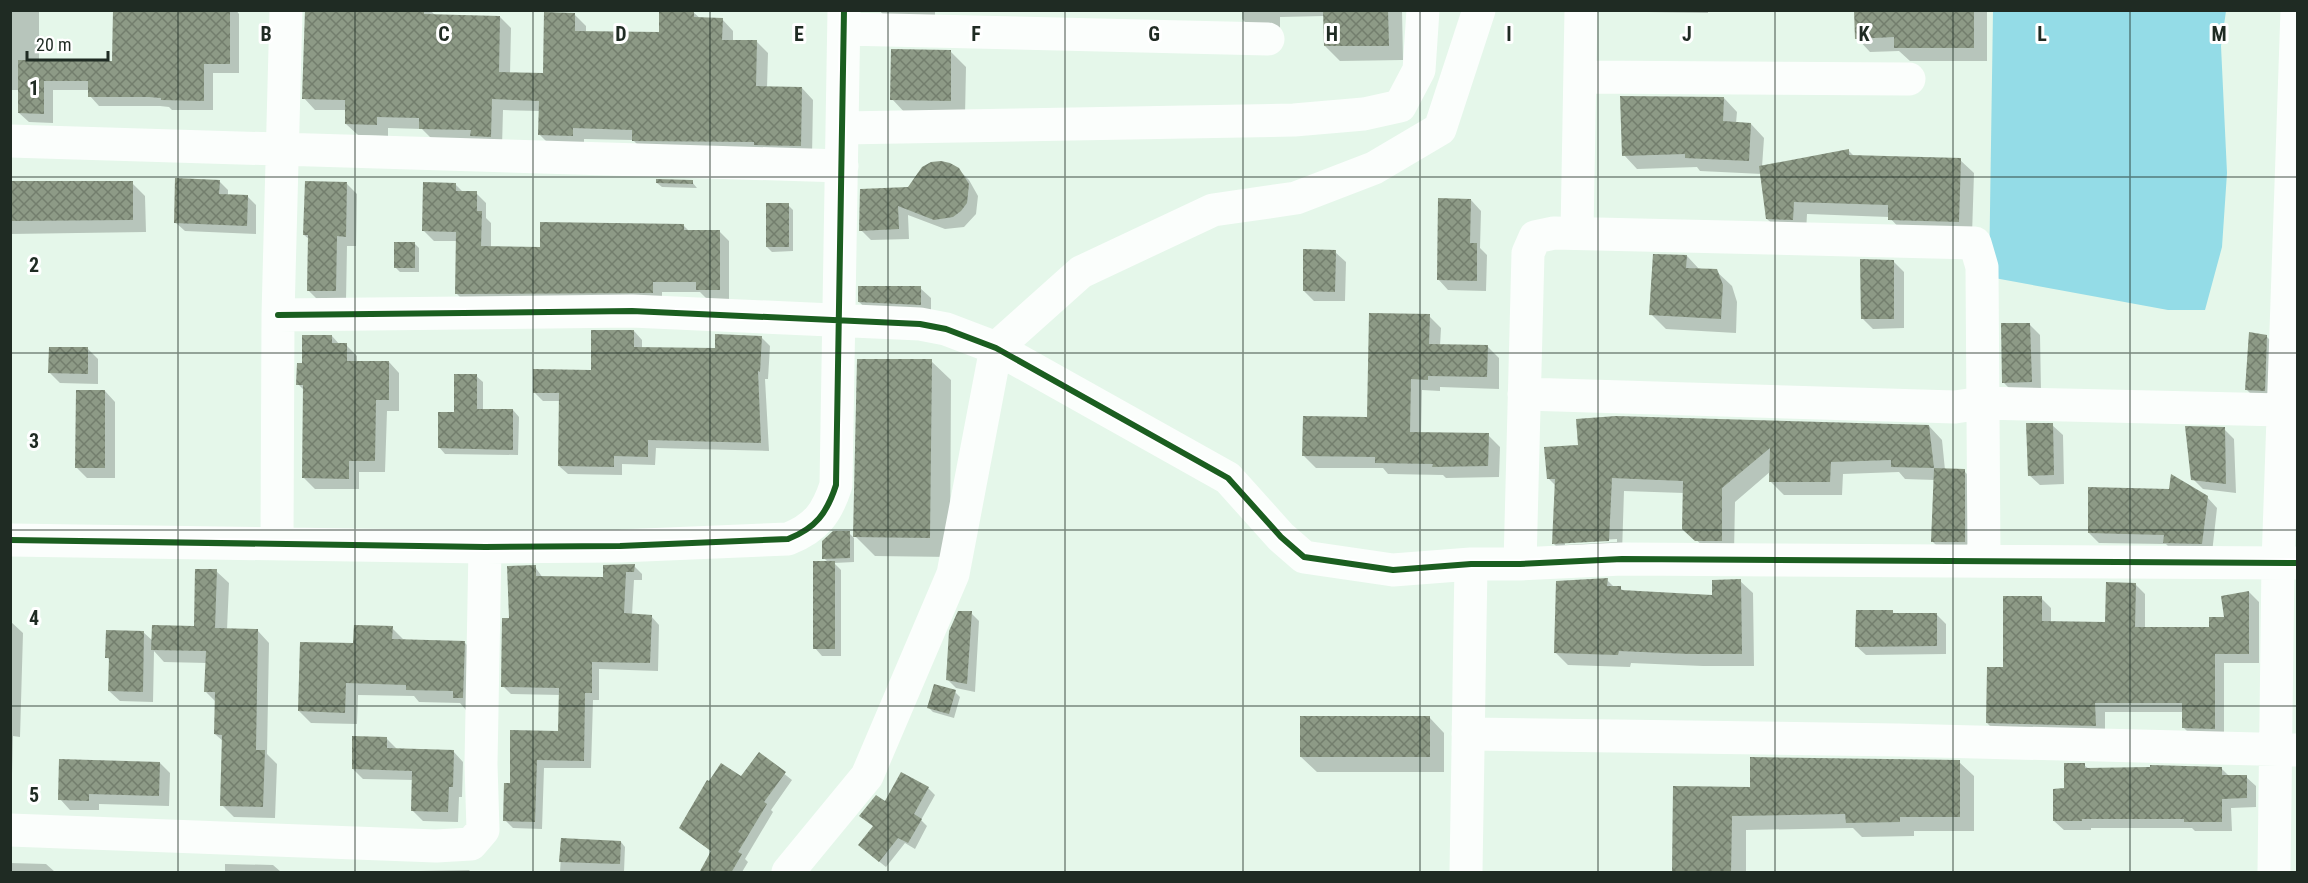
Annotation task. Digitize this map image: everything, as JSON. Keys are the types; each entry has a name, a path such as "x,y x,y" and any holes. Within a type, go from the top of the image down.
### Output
{"street":[{"path":"277,543 278,315 286,10"},
{"path":"842,128 1294,120 1364,114 1400,106 1419,70 1423,10"},
{"path":"788,873 867,776 953,574 996,348 1081,272 1213,210 1296,198 1374,168 1440,129 1479,10"},
{"path":"1577,232 1581,10"},
{"path":"2274,873 2287,750 2288,563 2283,410 2297,10"},
{"path":"10,540 485,547 620,546 788,539 804,533 829,506 836,485 844,20 1268,39"},
{"path":"1580,76 1909,79"},
{"path":"10,141 842,166"},
{"path":"1520,564 1528,253 1535,237 1554,232 1975,243 1982,267 1984,561"},
{"path":"278,315 632,311 920,324 946,328 996,348 1228,478 1281,537 1304,557 1393,570 1471,564 1622,559 2288,563"},
{"path":"1524,394 1955,407 1982,403 2283,410"},
{"path":"10,830 436,846 471,844 483,830 481,764 485,547"},
{"path":"1466,873 1471,564"},
{"path":"1468,734 1898,740 2287,750"}],"water":[{"path":"1993,11 2226,11 2221,46 2227,173 2222,247 2205,310 2168,310 1989,277"}],"building":[{"path":"113,10 230,10 230,64 204,64 204,101 161,100 161,98 149,97 88,97 88,81 44,81 44,114 18,113 18,60 112,61"},
{"path":"305,10 424,10 424,14 500,16 499,72 543,73 544,12 575,13 575,31 659,32 659,10 694,10 694,17 723,18 722,40 757,40 756,86 802,87 801,146 754,145 754,142 632,141 632,130 573,128 573,136 538,135 539,101 492,99 491,137 470,136 471,130 419,129 419,118 377,117 377,125 345,124 345,100 302,99"},
{"path":"1323,10 1388,10 1389,46 1324,46"},
{"path":"1854,10 1974,10 1974,48 1894,48 1894,37 1855,39"},
{"path":"891,49 951,50 951,101 890,100"},
{"path":"1620,96 1724,97 1723,121 1751,123 1749,161 1685,158 1685,154 1622,156"},
{"path":"1849,149 1849,155 1961,158 1959,222 1888,220 1888,205 1794,202 1793,220 1766,219 1759,166"},
{"path":"941,161 959,168 969,184 967,203 961,211 953,217 934,220 898,206 899,229 859,231 860,189 908,187 922,167 931,162"},
{"path":"175,178 220,180 219,194 248,195 247,226 174,223"},
{"path":"656,179 693,180 693,184 656,183"},
{"path":"10,181 133,181 133,220 10,221"},
{"path":"305,181 347,182 346,237 337,236 336,291 307,291 308,235 303,235"},
{"path":"423,182 456,183 456,191 477,191 477,211 482,211 481,246 540,247 540,222 684,224 684,230 720,230 720,290 696,290 696,282 653,282 653,293 455,294 456,232 422,231"},
{"path":"1438,198 1471,199 1470,243 1477,243 1477,281 1437,280"},
{"path":"766,203 789,203 789,247 766,247"},
{"path":"394,242 415,242 415,268 394,268"},
{"path":"1303,249 1336,250 1335,292 1303,291"},
{"path":"1653,254 1687,255 1686,268 1717,269 1723,285 1721,319 1649,315"},
{"path":"1860,259 1894,260 1894,319 1861,319"},
{"path":"858,286 921,286 921,305 858,302"},
{"path":"1369,313 1430,314 1429,344 1488,345 1487,377 1428,376 1428,380 1411,379 1410,432 1489,433 1488,466 1432,467 1433,464 1375,463 1375,457 1302,456 1303,416 1367,417"},
{"path":"2001,323 2030,323 2032,382 2002,383"},
{"path":"591,330 634,330 634,347 715,348 715,334 762,336 760,372 758,371 761,443 648,440 648,457 614,456 614,467 558,466 559,393 533,393 533,369 591,370"},
{"path":"2249,332 2267,335 2265,391 2245,390"},
{"path":"302,335 332,335 332,343 347,343 347,361 389,361 389,400 376,400 375,461 349,461 349,479 302,478 303,385 296,385 297,363 302,363"},
{"path":"49,347 88,347 88,374 48,373"},
{"path":"857,359 932,359 930,538 853,537"},
{"path":"454,374 477,374 477,409 513,409 513,450 438,448 438,412 454,412"},
{"path":"76,390 105,390 105,468 75,468"},
{"path":"1616,416 1929,425 1934,468 1891,467 1891,460 1831,462 1830,482 1769,482 1770,448 1722,488 1722,541 1695,541 1682,529 1683,481 1612,478 1609,541 1552,544 1555,479 1547,479 1544,447 1578,445 1576,419"},
{"path":"2026,423 2053,423 2054,475 2028,476"},
{"path":"2185,426 2225,427 2226,484 2191,480"},
{"path":"1934,468 1965,469 1965,542 1931,542"},
{"path":"2171,474 2208,496 2202,544 2163,543 2164,535 2088,533 2088,487 2169,489"},
{"path":"833,531 850,531 850,558 822,559 822,541"},
{"path":"813,561 835,561 835,649 813,649"},
{"path":"635,564 634,572 626,572 624,613 652,615 650,663 592,662 592,693 585,693 584,761 537,760 535,822 503,821 504,783 510,783 510,730 558,731 559,688 501,687 502,618 509,618 507,566 536,565 536,576 603,577 603,565"},
{"path":"195,569 217,569 215,628 258,629 256,750 265,750 263,807 220,806 222,735 214,734 215,692 204,692 206,651 151,650 152,625 194,626"},
{"path":"1608,578 1607,586 1621,586 1621,590 1712,595 1712,580 1741,579 1742,654 1619,651 1618,655 1554,653 1556,581"},
{"path":"2106,582 2136,583 2135,627 2209,627 2209,617 2224,617 2221,596 2249,591 2249,654 2215,654 2215,729 2182,728 2182,703 2095,703 2096,726 1986,723 1987,667 2003,667 2003,596 2042,596 2042,621 2105,622"},
{"path":"1856,610 1937,613 1937,646 1855,647"},
{"path":"958,611 972,611 967,684 946,680 949,631"},
{"path":"354,625 393,626 392,639 465,641 463,698 453,698 453,691 406,690 406,685 346,683 345,713 298,711 300,642 353,643"},
{"path":"106,630 144,631 143,692 108,691 109,658 105,658"},
{"path":"934,684 956,690 949,714 927,708"},
{"path":"1300,716 1430,716 1430,757 1300,757"},
{"path":"352,736 387,737 387,748 454,750 453,787 449,787 448,812 411,811 412,771 352,769"},
{"path":"759,752 786,772 764,802 767,804 738,852 742,854 731,873 699,873 711,851 679,828 707,780 709,781 721,763 741,776"},
{"path":"1750,757 1960,760 1960,817 1900,817 1900,822 1846,823 1845,814 1732,816 1731,873 1672,873 1673,786 1750,787"},
{"path":"59,759 160,762 159,796 89,794 89,801 58,800"},
{"path":"2064,763 2085,763 2085,768 2150,767 2150,765 2222,767 2222,775 2247,775 2247,798 2222,799 2222,822 2184,822 2184,819 2053,821 2053,789 2064,788"},
{"path":"901,772 929,787 914,814 922,819 908,843 898,838 879,862 858,845 873,826 859,816 876,795 885,801"},
{"path":"561,838 621,841 620,864 559,862"}],"cycle path":[{"path":"10,540 485,547 620,546 788,539 806,530 829,504 836,485 844,10"},
{"path":"278,315 632,311 920,324 946,329 996,348 1228,478 1281,537 1304,557 1393,570 1471,564 1622,559 2298,563"}]}
